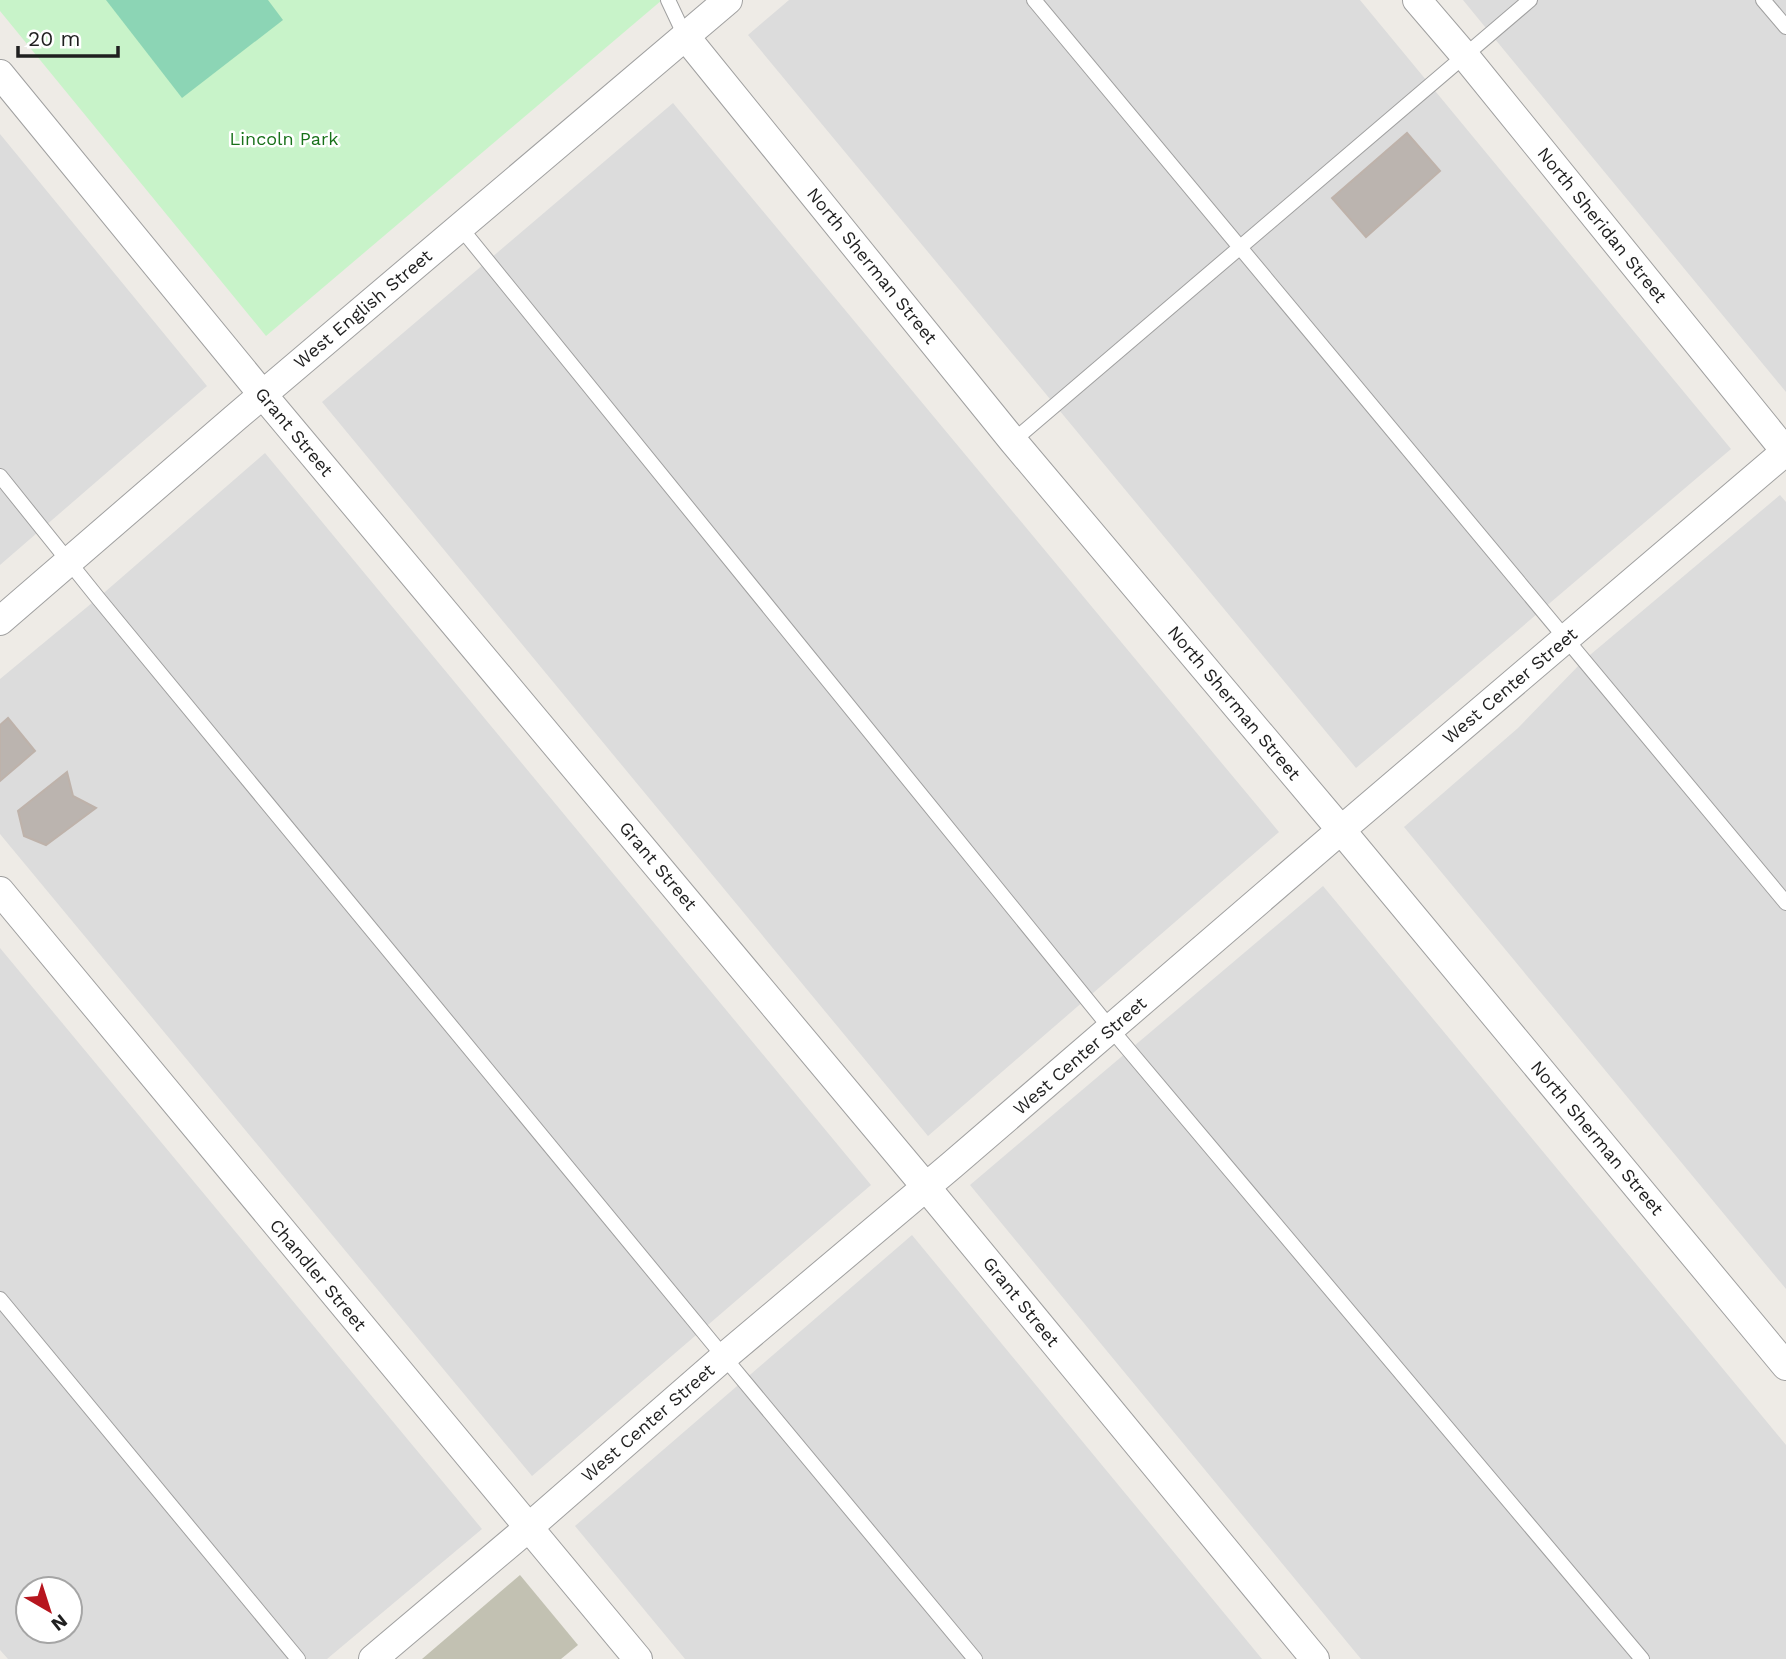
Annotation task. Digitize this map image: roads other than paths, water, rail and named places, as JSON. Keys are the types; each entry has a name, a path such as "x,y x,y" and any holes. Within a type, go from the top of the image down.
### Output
{"street":[{"name":"West English Street","path":"0,621 728,0"},
{"name":"North Sheridan Street","path":"1417,0 1786,452"},
{"name":"North Sherman Street","path":"685,36 1013,441 1341,830 1786,1367"},
{"name":"Grant Street","path":"0,74 263,395 926,1187 1315,1659"},
{"name":"West Center Street","path":"373,1659 1786,452"},
{"name":"Chandler Street","path":"0,891 638,1659"}],"lane":[{"path":"668,0 685,36"},
{"path":"1034,0 1786,903"},
{"path":"1013,441 1530,0"},
{"path":"1763,0 1786,27"},
{"path":"460,227 1111,1029 1642,1659"},
{"path":"0,476 975,1659"},
{"path":"0,1299 298,1659"}],"park label":[{"name":"Lincoln Park","path":"284,139"}]}
